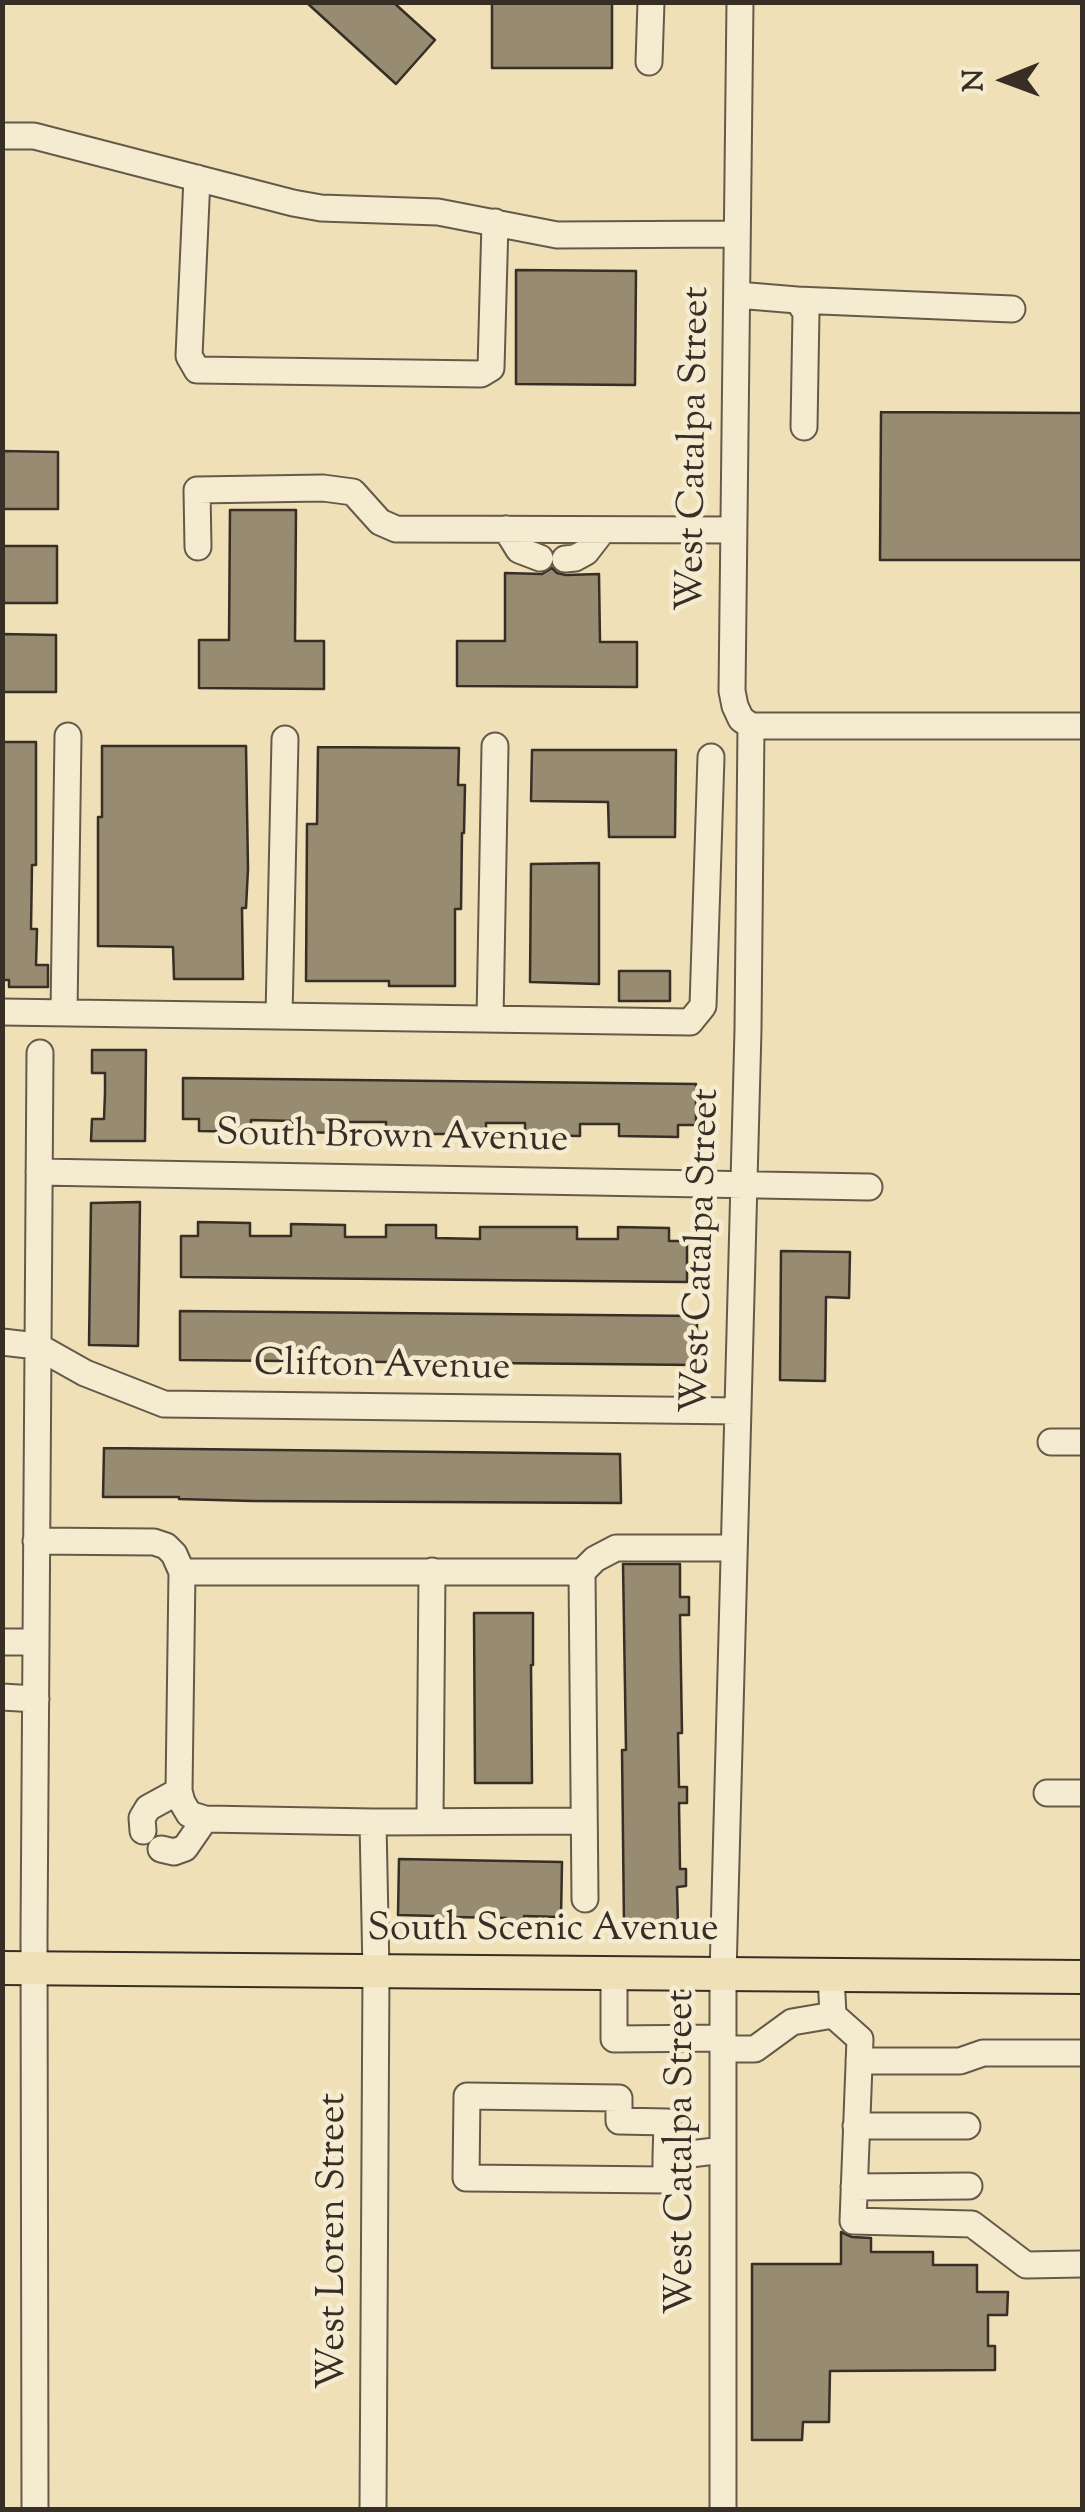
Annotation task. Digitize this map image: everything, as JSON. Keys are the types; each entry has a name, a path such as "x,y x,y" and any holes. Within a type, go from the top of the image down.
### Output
{"main road":[{"name":"South Scenic Avenue","path":"18,1968 1082,1977"}],"street":[{"path":"648,62 650,2"},
{"name":"West Catalpa Street","path":"723,2510 723,1974 744,1184 751,726 741,719 732,691 740,2"},
{"path":"2,136 34,136 322,208 438,212 558,234 737,234"},
{"path":"196,178 189,356 197,370 481,374 492,368 495,222"},
{"path":"736,295 1012,309"},
{"path":"798,300 806,312 804,427"},
{"path":"198,547 197,490 323,488 353,492 380,522 396,529 734,530"},
{"path":"506,529 519,550 552,559 575,558 586,552 603,530"},
{"path":"751,726 1082,726"},
{"path":"64,1012 68,736"},
{"path":"279,1016 284,739"},
{"path":"490,1019 495,746"},
{"path":"2,1012 690,1022 703,1006 710,757"},
{"path":"35,2510 18,1968 36,1699 40,1053"},
{"name":"South Brown Avenue","path":"39,1172 868,1187"},
{"path":"2,1342 37,1346"},
{"name":"Clifton Avenue","path":"37,1346 85,1373 164,1404 738,1412"},
{"path":"1051,1442 1082,1442"},
{"path":"36,1541 154,1542 174,1554 182,1572 179,1790 190,1814 205,1820 584,1821"},
{"path":"182,1572 582,1572 595,1559 616,1548 734,1548"},
{"path":"430,1820 432,1571"},
{"path":"582,1572 585,1899"},
{"path":"2,1642 36,1642"},
{"path":"2,1697 36,1699"},
{"path":"179,1790 148,1808 142,1818 152,1840 174,1852 185,1848 205,1820"},
{"path":"1048,1792 1082,1793"},
{"name":"West Loren Street","path":"373,2510 374,1822"},
{"path":"614,1973 614,2039 755,2049 792,2022 833,2016"},
{"path":"831,1975 833,2016 860,2039 853,2221 972,2224 1026,2264 1082,2264"},
{"path":"859,2062 960,2061 983,2053 1082,2053"},
{"path":"466,2096 619,2098 618,2121 667,2122 666,2157 666,2180 466,2178 466,2096"},
{"path":"856,2126 966,2126"},
{"path":"666,2157 723,2150"},
{"path":"854,2186 969,2186"}],"building":[{"path":"306,2 393,2 435,40 396,84"},
{"path":"492,2 612,2 612,68 492,68"},
{"path":"516,270 636,271 635,385 516,384"},
{"path":"881,412 1082,413 1082,560 880,560"},
{"path":"2,451 58,452 58,509 2,509"},
{"path":"230,510 296,510 295,641 324,641 324,689 199,688 199,640 229,640"},
{"path":"2,546 57,546 57,603 2,603"},
{"path":"552,568 566,575 599,574 600,642 637,642 637,687 457,686 457,641 505,641 505,573 542,574"},
{"path":"2,634 56,635 56,692 2,692"},
{"path":"2,742 36,742 36,865 32,865 31,929 37,929 36,965 48,965 48,987 9,987 9,980 2,980"},
{"path":"102,746 246,746 248,869 246,908 242,908 243,979 174,979 173,947 98,946"},
{"path":"318,747 459,748 458,785 465,785 461,909 455,909 455,986 306,981 307,824 317,824"},
{"path":"532,750 676,750 675,837 609,837 608,802 531,801"},
{"path":"599,863 599,984 530,982 531,864"},
{"path":"619,971 670,971 670,1001 619,1001"},
{"path":"92,1050 146,1050 145,1141 91,1141 92,1119 104,1119 105,1093 105,1073 92,1073"},
{"path":"183,1078 696,1084 696,1125 678,1125 678,1137 619,1136 619,1124 580,1124 580,1136 525,1135 525,1123 486,1123 486,1134 386,1134 386,1122 344,1122 344,1133 293,1132 293,1121 251,1120 251,1132 199,1131 199,1119 183,1119"},
{"path":"140,1202 138,1346 89,1345 91,1203"},
{"path":"198,1222 250,1223 250,1236 291,1236 291,1224 345,1225 345,1237 386,1237 386,1225 436,1225 436,1238 480,1239 480,1227 577,1227 577,1239 618,1239 618,1227 669,1228 669,1241 687,1241 687,1282 181,1277 181,1236 198,1236"},
{"path":"781,1251 850,1252 849,1298 826,1297 825,1381 780,1380"},
{"path":"180,1311 697,1316 697,1365 180,1360"},
{"path":"104,1448 620,1454 621,1503 103,1497"},
{"path":"623,1564 680,1564 680,1597 689,1597 689,1615 680,1615 679,1787 687,1787 687,1803 679,1803 680,1869 686,1869 686,1886 677,1887 678,1924 624,1925"},
{"path":"474,1613 533,1613 532,1783 475,1783"},
{"path":"399,1859 562,1862 561,1917 524,1916 524,1925 507,1925 507,1918 452,1917 452,1925 435,1924 435,1916 398,1915"},
{"path":"841,2232 871,2238 871,2252 933,2252 933,2265 977,2265 977,2292 1008,2292 1007,2315 988,2315 988,2346 995,2346 995,2370 830,2371 829,2422 803,2422 802,2440 752,2440 752,2264 841,2264"}]}
